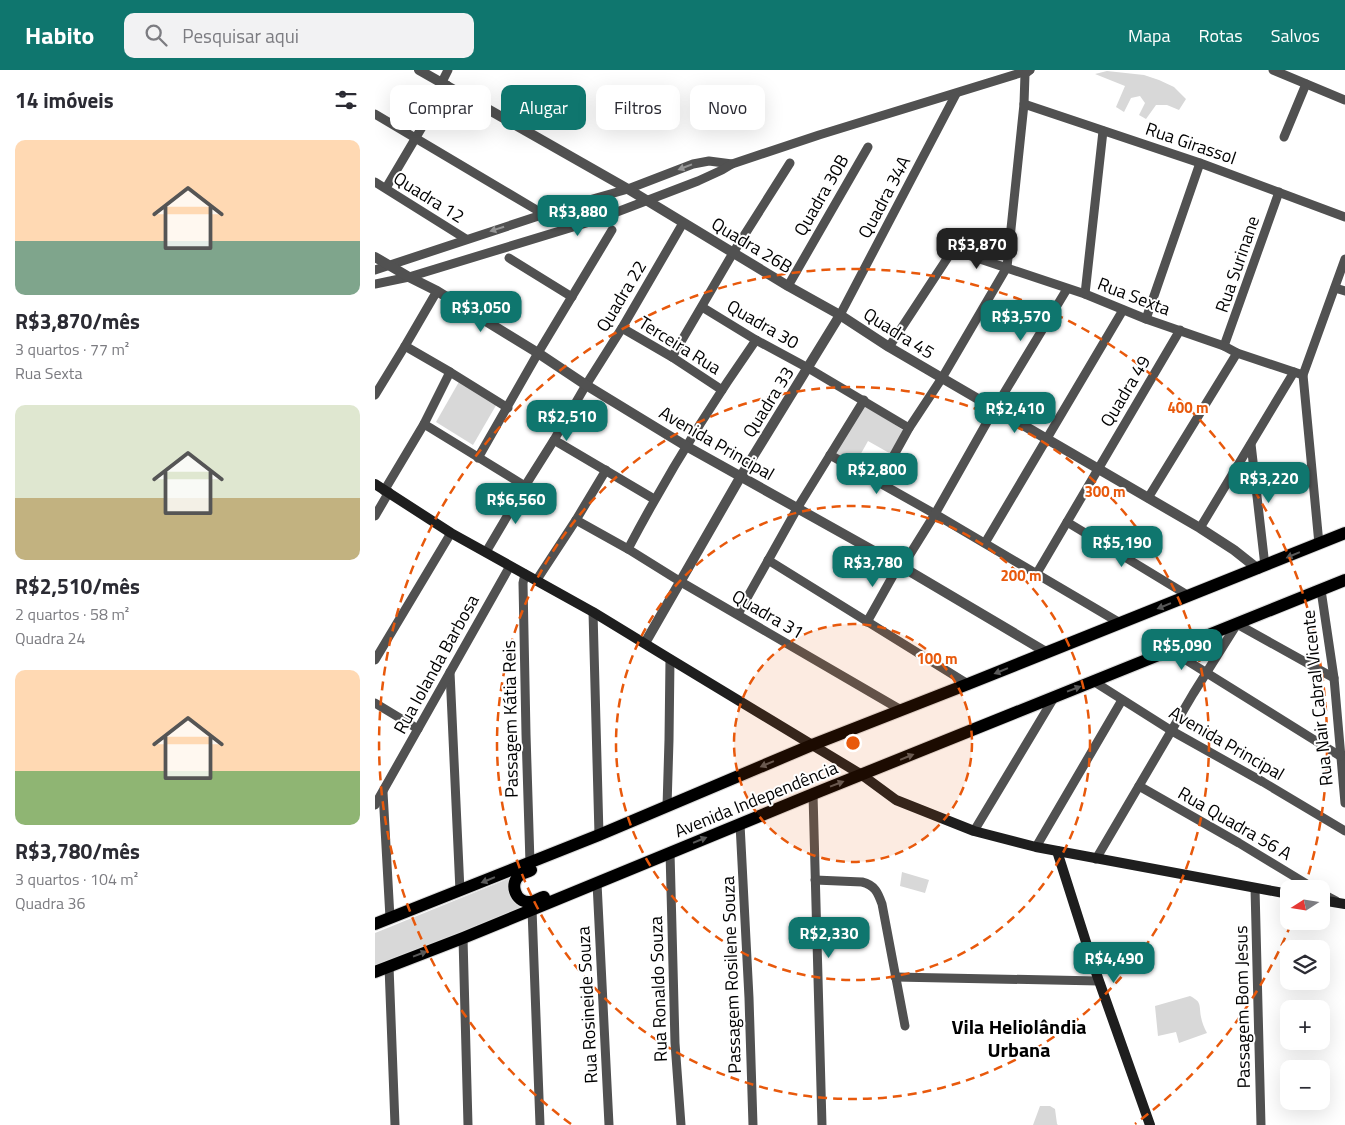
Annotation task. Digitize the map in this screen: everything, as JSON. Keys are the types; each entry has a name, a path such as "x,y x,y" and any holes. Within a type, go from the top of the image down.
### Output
{"main road":[{"path":"375,484 451,533 593,612 862,775 896,800 974,831 1037,847 1280,892"},
{"name":"Avenida Independência","path":"375,924 599,835 812,745 1343,536"},
{"name":"Avenida Independência","path":"375,972 463,938 1055,695 1344,580"},
{"path":"623,825 604,839 520,875 514,885 517,896 523,901 530,902 625,864 646,862"},
{"path":"1057,851 1099,981 1150,1125"}],"street":[{"name":"Quadra 26B","path":"419,70 627,189 787,286 840,315"},
{"path":"386,188 416,138 444,84 449,70"},
{"path":"375,284 409,277 596,220 713,175 732,164 828,132 1030,70"},
{"path":"879,482 909,428 942,378 1007,267 1024,104 1025,74 1030,70"},
{"path":"1273,70 1345,100"},
{"path":"1284,138 1306,84"},
{"name":"Quadra 34A","path":"840,315 956,94"},
{"name":"Rua Girassol","path":"1024,104 1199,163 1345,217"},
{"path":"375,114 535,209"},
{"path":"1085,294 1103,130"},
{"name":"Quadra 30B","path":"787,286 868,147"},
{"path":"375,270 575,204 627,189 703,162 719,161 732,164"},
{"path":"672,357 789,163"},
{"path":"1146,319 1199,163"},
{"name":"Quadra 12","path":"375,182 467,239"},
{"name":"Rua Surinane","path":"1224,346 1279,192"},
{"name":"Quadra 22","path":"486,552 622,328 683,223"},
{"path":"478,458 612,230"},
{"name":"Rua Sexta","path":"889,347 951,251 1007,267 1085,294 1146,319 1224,346 1237,353 1299,373"},
{"name":"Avenida Principal","path":"375,257 437,291 687,446 901,566 1046,652"},
{"path":"509,258 572,297"},
{"path":"1200,528 1251,444 1299,373 1335,288 1345,259"},
{"path":"1335,288 1345,292"},
{"path":"867,622 935,514 995,408 1067,289"},
{"path":"375,395 437,291"},
{"name":"Quadra 30","path":"702,307 756,340 808,368"},
{"path":"985,543 1123,310"},
{"path":"808,368 840,315"},
{"name":"Quadra 45","path":"840,315 889,347 1200,528 1261,567"},
{"name":"Terceira Rua","path":"622,328 672,357 722,390"},
{"name":"Quadra 49","path":"1037,573 1180,330"},
{"path":"628,549 687,446 756,340"},
{"path":"405,346 508,408"},
{"path":"1147,498 1237,353"},
{"name":"Quadra 33","path":"681,582 741,476 808,368 909,428"},
{"path":"375,516 450,372"},
{"path":"1299,373 1319,544"},
{"path":"737,614 797,507 864,400"},
{"path":"423,424 525,486"},
{"path":"554,440 655,499"},
{"path":"1251,444 1261,567"},
{"path":"830,454 1120,623"},
{"path":"537,581 577,520 606,470"},
{"name":"Quadra 31","path":"577,520 901,710"},
{"path":"1067,522 1189,596"},
{"path":"375,660 451,533"},
{"path":"768,560 968,684"},
{"name":"Rua Iolanda Barbosa","path":"375,805 379,793 418,729 510,566"},
{"name":"Passagem Kátia Reis","path":"525,574 523,583 530,863"},
{"path":"645,644 681,582"},
{"name":"Rua Nair Cabral Vicente","path":"1321,590 1334,678 1345,803"},
{"path":"593,612 599,835"},
{"path":"1096,859 1237,624 1334,678"},
{"path":"1170,650 1340,756"},
{"path":"667,807 670,659"},
{"path":"450,672 461,891"},
{"name":"Avenida Principal","path":"1093,681 1172,731 1345,831"},
{"path":"974,831 1055,695"},
{"path":"1037,847 1122,700"},
{"path":"375,703 418,729"},
{"name":"Rua Quadra 56 A","path":"1139,786 1300,880"},
{"path":"379,793 390,918"},
{"path":"813,794 822,1125"},
{"name":"Passagem Rosilene Souza","path":"740,824 753,1125"},
{"name":"Rua Ronaldo Souza","path":"670,852 675,1043 681,1125"},
{"path":"815,880 869,883 878,892 882,904 905,1026"},
{"name":"Rua Rosineide Souza","path":"597,883 609,1125"},
{"name":"Passagem Bom Jesus","path":"1255,888 1261,1125"},
{"path":"1330,897 1341,903"},
{"path":"532,909 539,1125"},
{"path":"463,938 468,1125"},
{"path":"389,966 395,1125"},
{"path":"895,977 1099,981"}],"shaded area":[{"path":"1107,71 1144,75 1159,80 1174,87 1186,99 1179,110 1167,105 1156,105 1146,119 1139,115 1145,103 1140,96 1131,98 1124,112 1116,107 1125,86 1095,74"},
{"path":"460,380 498,402 473,445 436,422"},
{"path":"863,404 903,430 891,454 868,441 854,466 834,455"},
{"path":"902,872 929,880 925,893 900,886"},
{"path":"510,878 513,895 522,909 375,969 375,933"},
{"path":"1190,996 1197,1000 1199,1004 1202,1021 1207,1033 1179,1043 1176,1032 1158,1036 1155,1006"},
{"path":"1040,1106 1050,1106 1055,1109 1058,1125 1033,1125"}],"district":[{"name":"Vila Heliolândia Urbana","path":"1019,1038"}]}
